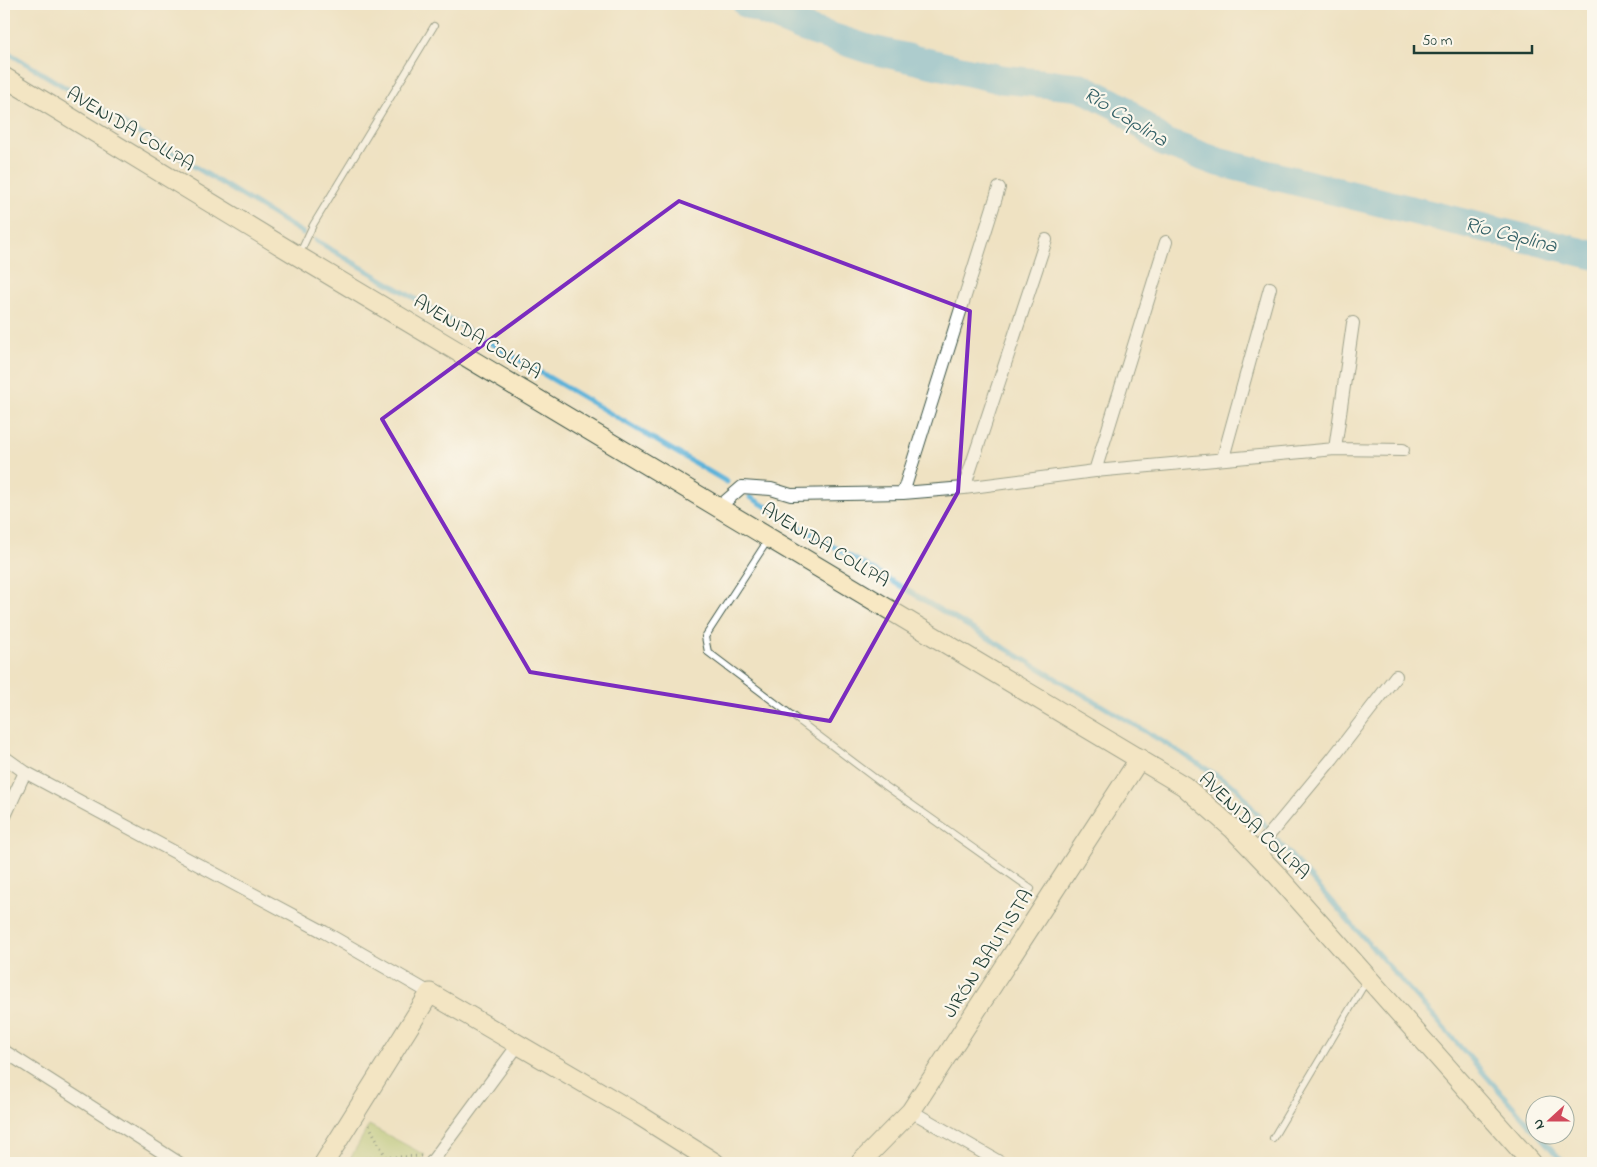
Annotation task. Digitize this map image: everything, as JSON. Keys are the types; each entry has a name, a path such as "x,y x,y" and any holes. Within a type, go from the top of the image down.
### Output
{"main road":[{"name":"AVENIDA COLLPA","path":"4,77 298,256 720,506 1184,786 1255,852 1532,1163"},
{"name":"JIRÓN BAUTISTA","path":"860,1163 911,1111 1140,758"},
{"path":"324,1163 430,993 639,1115 714,1163"}],"street":[{"path":"903,492 999,188"},
{"path":"964,488 1046,240"},
{"path":"1095,471 1166,242"},
{"path":"1223,458 1270,288"},
{"path":"1335,449 1353,323"},
{"path":"720,506 742,487 771,489 792,495 903,492 964,488 1095,471 1223,458 1335,449 1403,450"},
{"path":"1255,852 1332,759 1396,676"},
{"path":"4,757 26,772 324,932 430,993"},
{"path":"4,818 26,772"},
{"path":"428,1159 518,1045"},
{"path":"4,1051 179,1163"},
{"path":"911,1111 1001,1163"}],"lane":[{"path":"298,256 313,225 434,26"},
{"path":"770,537 704,637 708,652 880,782 1031,889"},
{"path":"1273,1138 1368,979"}],"path":[{"path":"369,1125 389,1163"},
{"path":"350,1159 386,1157 428,1159"}],"highlighted area":[{"path":"679,201 970,311 958,492 830,721 530,672 382,419"}],"green space":[{"path":"369,1125 425,1155 419,1163 357,1163 350,1159"}],"waterway":[{"name":"Río Caplina","path":"747,4 801,27 868,49 1000,79 1081,87 1120,107 1163,142 1218,162 1593,255"},
{"path":"4,50 303,233"},
{"path":"315,240 727,482"},
{"path":"750,497 1170,746 1237,788 1269,830"},
{"path":"1277,840 1524,1119"},
{"path":"1547,1144 1564,1163"}]}
